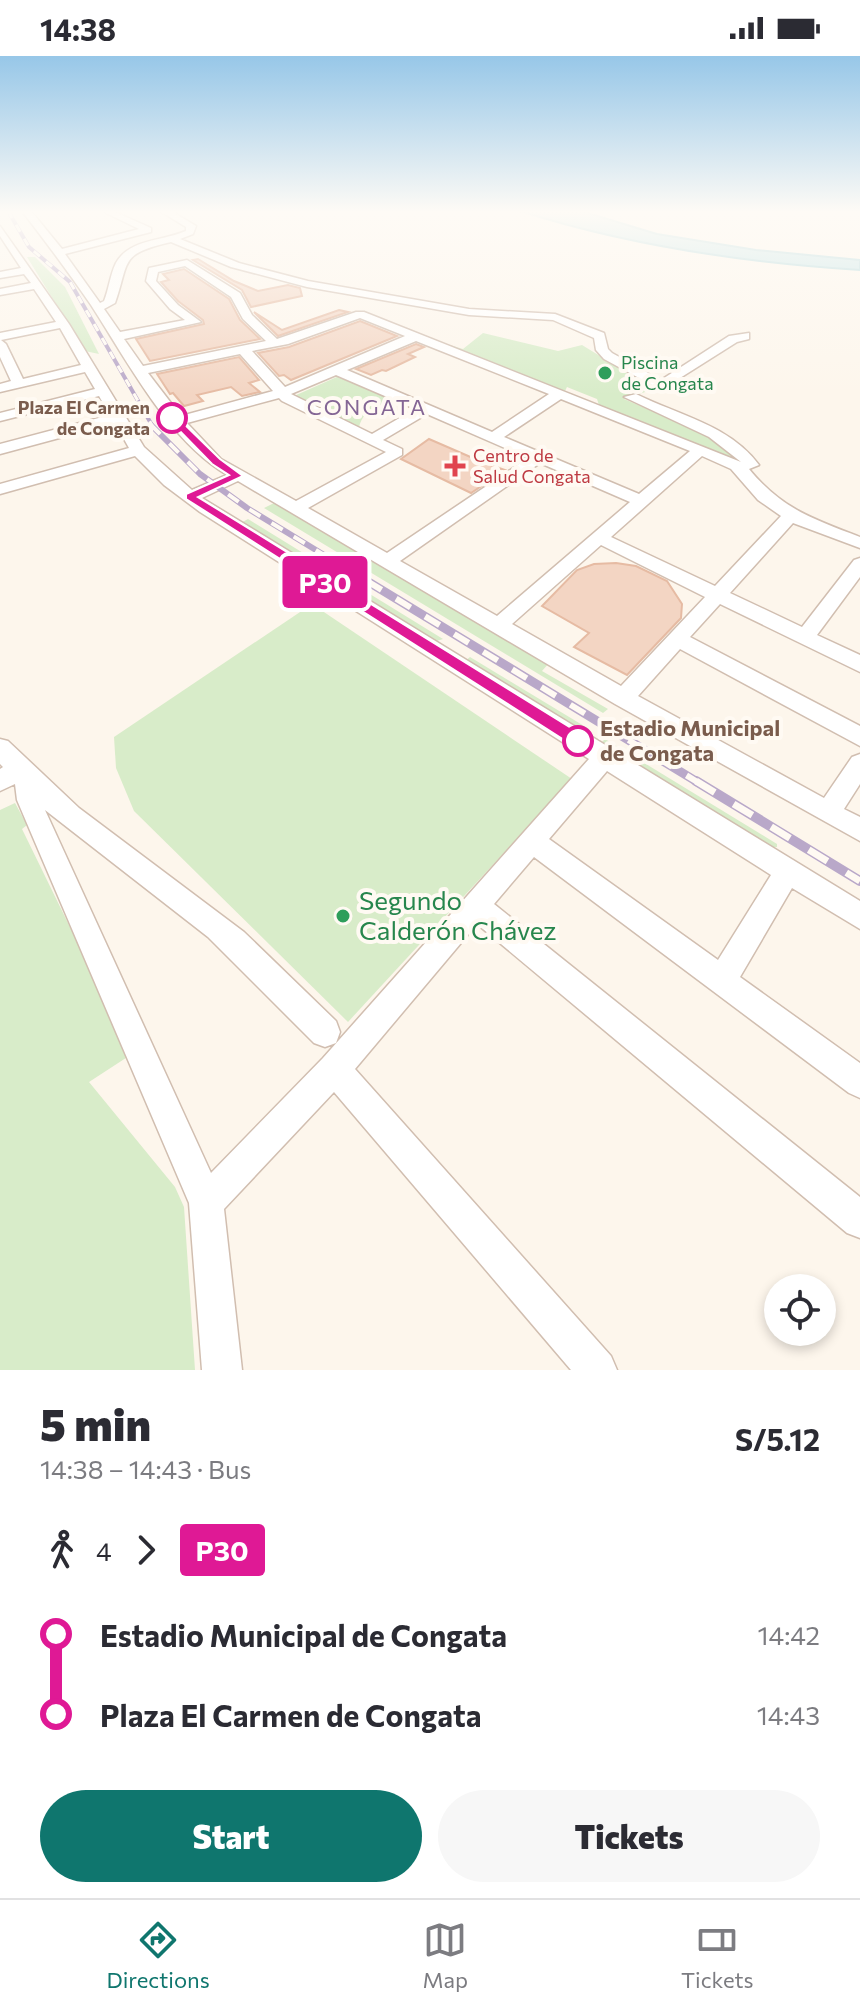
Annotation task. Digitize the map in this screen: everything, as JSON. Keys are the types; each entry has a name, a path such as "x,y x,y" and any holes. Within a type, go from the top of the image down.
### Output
{"street":[{"path":"29,272 121,417 138,450 170,482 860,916"},
{"path":"75,272 176,422 216,462 623,698 860,830"},
{"path":"100,307 109,303 119,272"},
{"path":"118,336 195,322 174,307 151,281 153,272"},
{"path":"200,272 236,295 247,317 275,343"},
{"path":"263,272 307,284 469,312 568,321 600,336 602,350 608,356 661,386 733,339 745,336"},
{"path":"0,292 38,285"},
{"path":"139,371 275,343 360,314 735,464 751,485 790,516 860,543"},
{"path":"0,337 63,324"},
{"path":"176,422 288,391 416,336"},
{"path":"0,344 4,362 19,384"},
{"path":"243,349 289,400 397,452 296,508"},
{"path":"0,388 90,367"},
{"path":"338,371 641,501"},
{"path":"0,417 105,391"},
{"path":"494,437 559,394"},
{"path":"631,397 735,447 750,461 747,477"},
{"path":"372,440 427,408"},
{"path":"0,449 121,417"},
{"path":"499,625 701,449"},
{"path":"2,485 138,450"},
{"path":"388,561 539,457"},
{"path":"190,497 237,476"},
{"path":"623,698 790,516"},
{"path":"598,537 860,664"},
{"path":"805,637 860,564"},
{"path":"677,639 860,737"},
{"path":"0,748 29,800 206,1203 222,1370"},
{"path":"206,1203 334,1069 605,757"},
{"path":"829,811 860,764"},
{"path":"15,777 201,914 264,968 325,1032"},
{"path":"533,842 860,1082"},
{"path":"721,982 788,871"},
{"path":"476,906 860,1220"},
{"path":"334,1069 597,1370"}],"green space":[{"path":"36,272 50,272 65,287 99,354 85,351"},
{"path":"483,333 558,351 582,345 654,389 624,399 708,435 745,466 599,405 597,399 567,387 565,391 539,384 430,339 463,349"},
{"path":"339,376 404,404 382,406 370,411 359,428 294,396"},
{"path":"276,502 550,662 542,671 608,709 603,713 264,508"},
{"path":"248,519 443,639 431,643 239,524"},
{"name":"Segundo Calderón Chávez","path":"312,604 572,779 348,1022 134,811 116,768 114,737"},
{"path":"470,657 589,729 583,735 464,662"},
{"path":"605,739 777,844 777,847 766,848 599,745"},
{"path":"15,803 27,825 22,829 132,1054 89,1082 175,1187 184,1207 195,1370 0,1370 0,810"}],"building":[{"path":"189,272 229,299 240,320 260,339 150,361 136,339 204,324 161,282 169,280 163,274"},
{"path":"213,272 220,272 258,291 288,285 300,288 302,296 251,307 242,290"},
{"path":"339,310 348,312 278,336 254,312 282,330"},
{"path":"360,321 397,336 291,380 284,375 279,376 258,353 289,347"},
{"path":"416,344 424,347 408,354 415,357 386,371 371,375 356,369"},
{"path":"239,357 259,380 249,383 260,392 242,396 231,387 197,395 203,401 184,406 173,393 170,394 157,374"},
{"name":"Centro de Salud Congata","path":"429,439 505,470 471,493 401,459"},
{"path":"594,564 636,566 667,581 682,604 681,618 627,675 574,647 589,633 542,606 577,570"}],"railway":[{"path":"59,272 70,282 153,427"},
{"path":"153,427 200,474 247,508 370,583"},
{"path":"367,581 699,783"},
{"path":"696,781 860,881"}],"bus line":[{"name":"P30","path":"172,418 216,462 237,476 190,497 578,741"}],"place":[{"name":"Piscina de Congata","path":"605,373"},
{"name":"Plaza El Carmen de Congata","path":"172,418"},
{"name":"Centro de Salud Congata","path":"455,466"},
{"name":"Estadio Municipal de Congata","path":"578,741"},
{"name":"Segundo Calderón Chávez","path":"343,916"}],"district":[{"name":"CONGATA","path":"367,407"}]}
